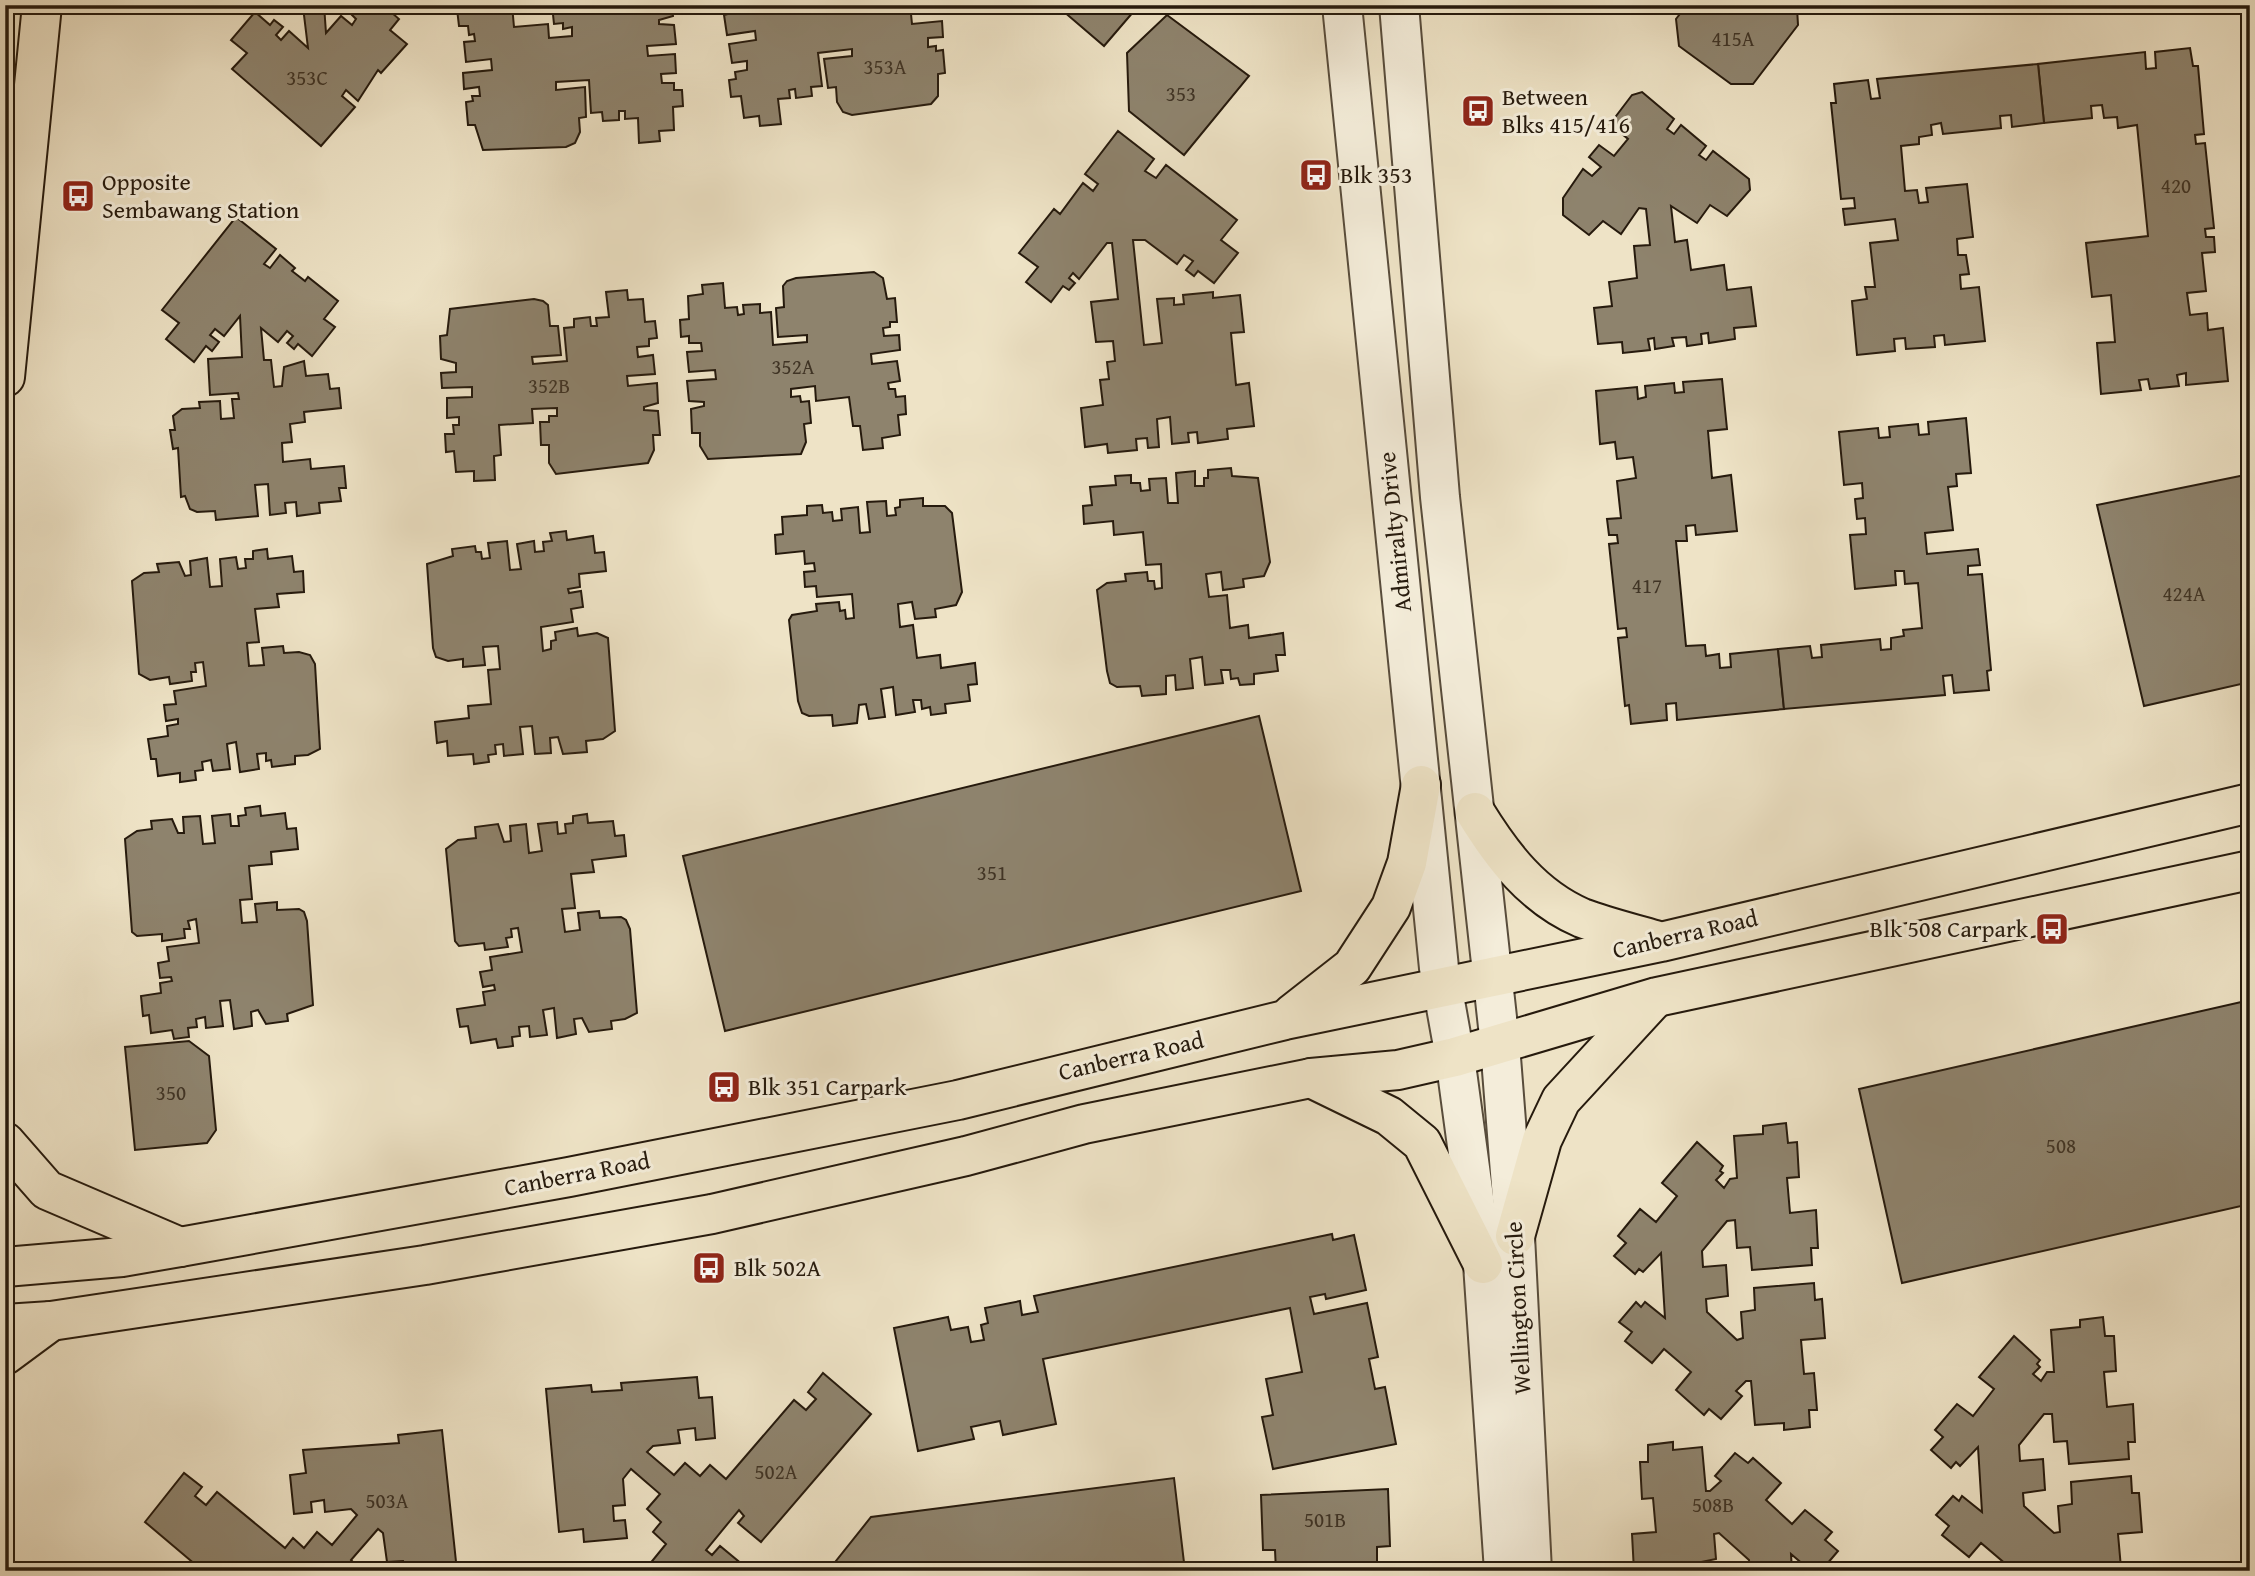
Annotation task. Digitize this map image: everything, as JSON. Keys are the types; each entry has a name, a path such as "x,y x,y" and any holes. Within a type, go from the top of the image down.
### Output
{"main road":[{"path":"5,377 42,5"},
{"path":"1285,1020 1352,967 1391,907 1407,863 1421,785"},
{"name":"Canberra Road","path":"5,1267 122,1257 180,1247 569,1177 958,1100 1285,1020 1494,974 1661,942 2250,803"},
{"path":"1475,812 1501,854 1544,896 1583,918 1661,942"},
{"path":"5,1324 51,1321 425,1265 712,1214 966,1156 1084,1124 1311,1079 1398,1070 1500,1045 1657,997 2250,870"},
{"path":"1515,1236 1542,1140 1561,1100 1657,997"},
{"path":"1311,1079 1389,1116 1422,1143 1483,1264"},
{"path":"5,1142 47,1190 180,1247"},
{"path":"5,1355 51,1321"}],"street":[{"name":"Admiralty Drive","path":"1342,5 1360,204 1421,785 1443,985 1455,1057"},
{"name":"Admiralty Drive","path":"1399,5 1440,497 1500,1045"},
{"name":"Wellington Circle","path":"1500,1045 1515,1236 1532,1571"},
{"name":"Wellington Circle","path":"1455,1057 1483,1264 1504,1571"}],"building":[{"path":"268,5 324,5 326,33 341,16 352,25 356,19 349,12 356,6 360,9 363,5 383,5 399,19 390,30 407,44 381,73 378,70 358,101 346,90 342,96 355,107 321,146 232,69 247,53 231,40 255,12 270,25 274,20 283,27 276,35 281,40 289,31 308,48 303,7 269,12"},
{"path":"465,5 512,5 514,27 548,24 549,38 572,36 572,27 563,29 563,23 554,24 552,5 672,5 673,16 659,20 659,24 674,25 676,44 647,46 648,56 675,54 676,73 661,74 662,83 674,83 674,90 682,90 683,106 673,107 674,130 659,131 660,141 639,143 638,118 625,119 625,111 619,111 619,120 603,121 602,112 591,113 589,80 556,82 556,90 585,87 586,117 579,118 580,132 575,143 566,147 483,150 475,125 468,125 466,102 473,101 472,96 480,96 479,87 464,89 463,73 492,70 491,59 466,62 464,42 475,41 474,34 469,35 468,26 459,26 457,9 466,8"},
{"path":"724,5 935,5 936,11 911,14 912,24 942,21 943,37 928,38 928,47 936,46 936,51 943,50 945,73 938,74 938,96 931,104 852,115 843,112 837,102 836,87 828,88 824,59 852,56 852,49 818,53 822,86 811,87 812,96 796,98 795,89 789,90 790,98 778,99 781,124 760,126 759,116 744,118 741,96 731,97 729,80 736,79 735,72 747,70 747,61 732,63 729,44 756,40 755,31 727,35 724,15 739,11 739,7"},
{"path":"1069,5 1127,5 1134,11 1104,46 1063,11"},
{"path":"1687,5 1794,5 1797,8 1798,25 1753,84 1731,84 1679,46 1676,19"},
{"path":"1167,15 1249,76 1184,155 1129,111 1127,53"},
{"path":"2190,48 2193,66 2198,66 2204,134 2195,135 2196,144 2205,143 2214,228 2205,229 2206,237 2214,237 2215,252 2202,253 2206,291 2187,293 2190,315 2207,313 2208,330 2223,328 2228,381 2186,385 2186,373 2177,375 2179,386 2150,389 2148,379 2139,380 2141,390 2101,394 2097,343 2115,342 2111,295 2092,297 2086,243 2148,236 2137,125 2118,128 2117,117 2104,118 2102,105 2091,106 2092,118 2044,123 2038,64 2145,52 2146,69 2156,68 2155,52"},
{"path":"2038,64 2044,123 2012,127 2011,115 2000,116 2001,128 1943,134 1941,123 1931,125 1932,135 1919,137 1919,144 1901,146 1905,191 1917,190 1919,203 1928,202 1926,188 1967,184 1973,237 1957,239 1958,255 1966,255 1969,274 1960,275 1961,289 1979,287 1985,341 1945,345 1944,335 1934,336 1935,347 1906,349 1905,338 1894,339 1895,351 1857,355 1852,301 1867,299 1865,287 1875,287 1870,243 1898,240 1895,219 1845,225 1843,209 1855,208 1854,198 1841,199 1831,103 1836,103 1834,84 1868,80 1871,99 1880,98 1877,79"},
{"path":"1642,92 1674,119 1667,129 1674,134 1681,125 1706,146 1699,155 1706,160 1713,151 1749,179 1750,190 1727,216 1710,205 1697,223 1671,206 1675,242 1687,240 1691,270 1724,265 1727,290 1751,287 1756,326 1734,328 1735,339 1709,343 1708,333 1701,334 1702,344 1687,346 1686,337 1672,338 1674,346 1655,349 1654,338 1648,339 1650,350 1623,353 1622,342 1598,344 1594,308 1612,306 1609,282 1637,278 1634,246 1650,245 1646,209 1639,208 1621,234 1603,221 1589,235 1563,215 1563,198 1583,169 1592,176 1601,167 1589,157 1599,145 1614,156 1628,139 1610,124 1632,95"},
{"path":"1118,131 1154,159 1145,171 1156,178 1166,165 1237,220 1221,240 1238,253 1214,283 1198,271 1194,276 1186,270 1193,261 1184,255 1177,264 1145,240 1133,240 1144,345 1162,343 1157,299 1174,298 1174,305 1184,304 1183,295 1213,292 1213,298 1240,295 1244,332 1231,333 1236,385 1249,383 1254,426 1227,429 1228,439 1198,443 1197,432 1188,433 1189,442 1172,444 1170,417 1157,419 1159,447 1148,448 1147,438 1136,439 1137,450 1108,453 1107,444 1085,447 1081,408 1103,405 1100,380 1109,379 1107,362 1115,361 1113,341 1096,342 1091,302 1118,299 1112,243 1107,243 1079,279 1073,273 1069,278 1075,283 1069,290 1063,286 1051,302 1026,282 1038,267 1019,253 1054,209 1060,214 1083,183 1093,191 1098,184 1085,174"},
{"path":"236,217 276,249 264,264 270,268 280,255 295,268 292,271 305,281 308,277 338,301 324,319 335,327 312,356 298,344 294,349 287,343 293,336 287,331 278,342 261,328 264,360 271,360 274,387 282,386 284,367 304,361 306,376 328,374 330,389 339,388 341,408 304,412 305,422 290,424 292,442 282,443 283,462 310,459 311,469 344,466 346,488 339,488 341,501 319,503 320,513 297,516 296,502 285,503 286,513 270,515 268,484 255,485 258,516 216,520 215,511 197,512 190,509 185,496 181,497 178,448 173,449 170,430 175,430 173,416 182,409 200,408 199,402 220,401 221,419 234,418 232,399 239,399 238,393 210,395 208,359 242,357 240,316 224,336 215,329 210,335 219,342 212,351 206,346 194,362 166,339 179,323 162,310"},
{"path":"874,272 883,278 887,299 895,298 897,322 890,322 890,327 883,328 884,336 899,335 900,350 871,354 872,364 897,361 900,381 888,383 889,389 895,389 896,397 905,396 906,414 898,415 900,435 882,438 883,448 863,450 860,426 853,426 849,397 816,401 815,386 791,389 791,397 800,396 801,402 809,401 811,423 804,424 806,442 801,454 708,459 700,446 700,433 692,433 691,409 704,406 704,402 689,401 687,381 716,379 715,370 689,372 687,352 702,351 701,343 689,343 689,336 681,337 680,320 689,319 688,296 703,294 702,285 723,283 725,308 737,307 738,315 744,314 743,305 760,304 760,313 771,312 773,345 807,342 807,335 778,337 776,308 784,307 783,286 787,281"},
{"path":"627,290 628,300 643,299 645,322 655,321 657,338 649,339 649,346 637,347 638,357 653,355 655,374 627,376 628,386 657,383 658,403 644,407 644,410 658,411 660,435 653,435 654,450 648,463 556,474 549,463 549,445 541,445 540,422 549,422 549,416 557,416 557,408 532,409 533,423 499,425 501,455 494,456 495,480 474,481 474,471 456,472 454,451 446,452 445,434 454,434 453,425 459,425 459,417 447,418 447,398 472,397 472,387 442,388 441,373 456,372 456,363 441,359 440,336 447,335 450,309 534,299 543,301 548,305 550,326 558,326 561,355 532,357 533,364 567,361 564,328 574,327 574,319 590,317 591,326 597,326 596,318 609,317 606,292"},
{"path":"1722,379 1727,429 1708,431 1712,478 1731,475 1737,531 1696,535 1695,525 1686,526 1687,541 1676,541 1686,646 1705,645 1706,656 1719,654 1720,668 1731,667 1730,654 1778,649 1784,709 1677,720 1676,703 1666,704 1667,720 1631,724 1629,705 1625,706 1618,638 1627,637 1626,628 1618,629 1609,544 1618,543 1617,535 1609,535 1607,519 1621,518 1617,481 1636,478 1633,457 1617,459 1615,442 1600,444 1596,391 1637,387 1638,399 1646,397 1645,386 1674,383 1675,393 1684,392 1683,382"},
{"path":"1966,418 1971,473 1956,474 1957,486 1948,487 1953,530 1925,533 1927,554 1978,549 1980,565 1968,566 1968,575 1982,574 1991,670 1987,671 1989,690 1954,693 1952,675 1943,676 1945,695 1784,709 1778,649 1810,646 1812,658 1822,657 1821,645 1880,639 1881,650 1891,649 1891,638 1904,636 1903,630 1922,628 1918,583 1905,584 1904,571 1895,571 1896,585 1855,589 1850,535 1866,534 1865,518 1857,519 1855,499 1863,498 1862,483 1844,485 1839,432 1878,428 1879,438 1890,437 1889,427 1918,424 1919,435 1929,434 1928,422"},
{"path":"1231,468 1232,476 1258,478 1270,562 1264,576 1243,579 1244,587 1223,590 1221,572 1206,574 1209,597 1227,595 1230,628 1248,625 1249,638 1283,633 1285,655 1276,655 1278,671 1254,674 1254,684 1240,685 1238,678 1231,679 1230,670 1221,670 1223,683 1205,685 1202,657 1190,659 1193,688 1176,690 1175,675 1166,676 1166,694 1142,696 1140,686 1117,687 1110,683 1107,671 1097,590 1107,583 1126,581 1125,574 1147,572 1148,581 1154,581 1155,589 1162,588 1161,564 1146,565 1143,532 1114,535 1113,521 1084,524 1083,506 1092,505 1090,487 1116,485 1115,476 1131,475 1131,483 1140,483 1141,491 1150,490 1149,479 1166,478 1168,503 1178,503 1176,473 1195,471 1195,486 1204,486 1208,470"},
{"path":"2250,474 2250,682 2144,706 2097,505"},
{"path":"923,498 923,506 945,506 952,513 962,592 956,605 935,609 936,617 915,619 912,602 898,604 900,627 913,625 917,658 940,655 941,668 975,663 977,684 968,685 970,701 945,704 946,713 931,715 930,707 922,709 921,700 913,700 915,712 896,715 893,687 881,689 885,717 869,719 866,704 859,705 857,723 833,726 832,715 809,716 802,713 798,701 789,620 792,615 817,611 816,604 839,602 840,611 845,610 846,619 854,618 852,594 817,597 816,586 805,587 804,572 815,571 814,563 805,564 804,551 776,554 775,535 783,534 782,517 807,515 807,506 822,505 823,513 832,512 833,521 842,520 841,509 858,507 860,533 870,532 867,502 886,501 887,516 896,515 895,508 900,507 900,500"},
{"path":"566,531 567,540 593,536 595,553 604,552 606,571 579,574 580,587 568,589 569,593 581,591 583,607 571,609 573,622 541,627 543,651 551,649 551,641 556,640 555,632 577,628 578,636 597,633 608,638 615,731 603,739 586,741 587,752 563,754 558,737 550,738 551,753 535,754 532,726 520,727 523,754 504,756 503,744 495,745 496,754 488,755 489,762 474,764 473,754 448,756 447,741 437,743 435,722 469,718 468,706 491,704 488,670 500,669 498,646 483,647 485,665 463,667 463,659 448,661 436,657 433,648 427,564 453,556 452,549 475,546 476,552 481,552 482,559 490,558 488,543 507,541 510,570 521,569 517,544 534,541 535,552 544,551 543,542 552,541 550,533"},
{"path":"267,549 268,559 292,556 294,572 303,571 304,592 277,594 279,607 255,609 259,642 247,643 249,666 264,665 262,648 283,646 284,653 299,652 310,655 315,664 320,749 308,755 295,756 295,764 272,767 271,760 266,761 266,753 257,754 259,769 240,772 236,742 227,744 230,769 213,771 211,760 202,762 203,770 195,771 196,780 180,782 180,773 158,776 156,759 151,759 148,739 168,736 167,726 178,724 178,719 166,721 164,705 176,704 174,691 206,686 203,662 195,663 196,672 191,672 192,681 170,684 169,677 150,680 139,674 132,581 144,573 159,572 157,564 179,562 185,576 191,575 190,561 207,558 210,587 222,586 220,559 236,557 238,569 246,568 245,559 253,559 253,551"},
{"path":"1259,716 1301,891 725,1031 683,856"},
{"path":"260,806 261,816 285,813 287,829 296,828 298,849 271,852 272,864 249,866 252,899 240,900 242,923 257,922 255,904 277,902 277,910 299,909 304,912 307,921 313,1005 287,1014 288,1021 266,1024 258,1010 251,1012 252,1026 234,1029 230,1000 220,1001 223,1026 206,1028 205,1017 196,1019 197,1027 188,1028 189,1037 174,1039 172,1030 151,1033 149,1015 143,1016 141,996 161,993 160,983 172,981 171,977 160,978 158,963 169,961 167,947 199,943 196,919 188,921 190,929 184,929 185,938 162,941 162,934 137,936 132,932 125,839 137,831 152,829 151,821 172,819 178,833 184,833 183,817 200,816 203,844 215,843 212,816 230,814 231,826 239,826 238,816 246,815 245,808"},
{"path":"587,814 588,823 613,821 615,836 624,835 626,856 592,860 594,872 571,874 575,908 562,909 565,932 580,930 578,913 599,911 600,918 621,917 626,920 630,929 637,1013 625,1019 611,1021 612,1029 589,1032 582,1018 574,1019 576,1034 557,1038 554,1008 543,1010 547,1035 530,1037 529,1026 519,1027 520,1036 512,1037 513,1046 498,1048 496,1039 471,1043 468,1026 460,1027 457,1009 485,1005 483,992 495,990 494,985 483,987 480,972 492,970 490,957 522,952 518,928 511,929 512,937 506,938 508,947 485,950 484,943 459,946 455,941 446,849 458,840 476,838 475,827 498,824 504,842 511,841 510,826 526,824 529,853 542,851 538,824 557,822 558,834 566,833 565,824 573,823 573,816"},
{"path":"2250,1000 2250,1204 1902,1283 1859,1089"},
{"path":"189,1041 209,1056 216,1130 207,1143 135,1150 125,1047"},
{"path":"1786,1123 1788,1143 1797,1142 1799,1177 1787,1178 1790,1213 1816,1210 1818,1248 1811,1248 1812,1265 1752,1270 1750,1247 1737,1248 1735,1220 1727,1221 1702,1251 1703,1267 1726,1265 1728,1296 1706,1299 1707,1312 1737,1340 1743,1338 1741,1312 1755,1310 1754,1288 1814,1283 1815,1300 1822,1299 1825,1338 1801,1340 1804,1374 1814,1373 1817,1410 1809,1410 1810,1427 1784,1430 1784,1423 1755,1425 1751,1381 1746,1381 1736,1391 1742,1396 1721,1419 1709,1409 1704,1415 1676,1390 1691,1372 1664,1349 1652,1363 1625,1341 1632,1332 1619,1322 1636,1302 1641,1307 1645,1302 1665,1318 1661,1253 1643,1272 1639,1269 1635,1274 1614,1256 1626,1243 1618,1236 1640,1209 1656,1222 1677,1196 1662,1183 1697,1142 1723,1166 1720,1171 1723,1173 1716,1180 1724,1188 1730,1179 1737,1178 1734,1136 1763,1134 1763,1126"},
{"path":"1332,1234 1333,1240 1354,1235 1366,1290 1326,1299 1325,1294 1310,1297 1314,1314 1367,1303 1378,1357 1369,1359 1375,1389 1385,1387 1396,1444 1273,1469 1262,1417 1273,1415 1266,1379 1302,1372 1290,1308 1043,1359 1056,1424 1003,1435 1000,1421 971,1427 974,1439 918,1451 894,1328 948,1317 951,1330 968,1327 971,1342 984,1340 981,1325 988,1323 985,1308 1020,1301 1022,1315 1038,1312 1034,1296"},
{"path":"2103,1317 2105,1336 2114,1336 2116,1371 2104,1372 2107,1407 2133,1404 2135,1442 2128,1442 2129,1459 2069,1464 2067,1441 2054,1442 2052,1414 2044,1414 2019,1445 2020,1461 2043,1459 2045,1490 2023,1493 2024,1506 2054,1533 2060,1532 2058,1506 2072,1504 2071,1482 2131,1476 2132,1493 2139,1493 2142,1532 2118,1534 2121,1568 2131,1567 2131,1571 2004,1571 2008,1566 1981,1543 1969,1557 1942,1535 1949,1526 1936,1515 1953,1496 1959,1501 1962,1496 1982,1512 1978,1447 1960,1466 1956,1462 1951,1468 1931,1450 1943,1437 1935,1430 1957,1404 1973,1416 1994,1389 1979,1377 2014,1336 2040,1360 2037,1364 2040,1367 2033,1374 2041,1381 2047,1372 2054,1372 2051,1330 2080,1327 2080,1320"},
{"path":"823,1373 871,1414 761,1542 738,1523 744,1516 739,1510 706,1550 712,1555 720,1546 743,1565 739,1571 644,1571 666,1544 653,1532 661,1522 647,1509 660,1494 631,1469 623,1479 625,1505 613,1506 614,1521 625,1520 627,1538 584,1542 583,1529 559,1532 546,1389 591,1385 592,1392 622,1390 621,1383 697,1377 699,1398 712,1397 715,1438 696,1440 695,1428 678,1430 680,1443 653,1446 647,1452 674,1475 685,1463 700,1476 710,1465 726,1479 794,1400 806,1410 816,1399 808,1392"},
{"path":"442,1430 457,1571 404,1571 403,1561 387,1562 383,1533 378,1529 351,1560 361,1571 203,1571 145,1522 184,1473 202,1487 195,1496 206,1505 217,1492 285,1548 293,1538 304,1548 317,1532 332,1545 357,1515 351,1509 325,1512 324,1500 311,1502 312,1512 294,1514 290,1475 306,1473 303,1450 399,1443 398,1435"},
{"path":"1673,1442 1673,1450 1702,1447 1706,1491 1710,1491 1721,1481 1715,1476 1735,1453 1748,1463 1753,1458 1781,1483 1766,1500 1792,1524 1805,1510 1832,1532 1825,1540 1838,1551 1821,1571 1815,1566 1811,1571 1791,1554 1792,1571 1750,1571 1749,1560 1719,1533 1714,1534 1716,1559 1701,1562 1702,1571 1634,1571 1632,1534 1656,1532 1653,1498 1642,1499 1640,1462 1648,1462 1648,1445"},
{"path":"1174,1478 1185,1571 828,1571 871,1517"},
{"path":"1388,1489 1390,1546 1377,1547 1377,1565 1359,1566 1359,1571 1276,1571 1275,1550 1263,1550 1261,1495"}],"place":[{"name":"Between Blks 415/416","path":"1478,111"},
{"name":"Blk 353","path":"1316,175"},
{"name":"Opposite Sembawang Station","path":"78,196"},
{"name":"Blk 508 Carpark","path":"2052,929"},
{"name":"Blk 351 Carpark","path":"724,1087"},
{"name":"Blk 502A","path":"709,1268"}]}
